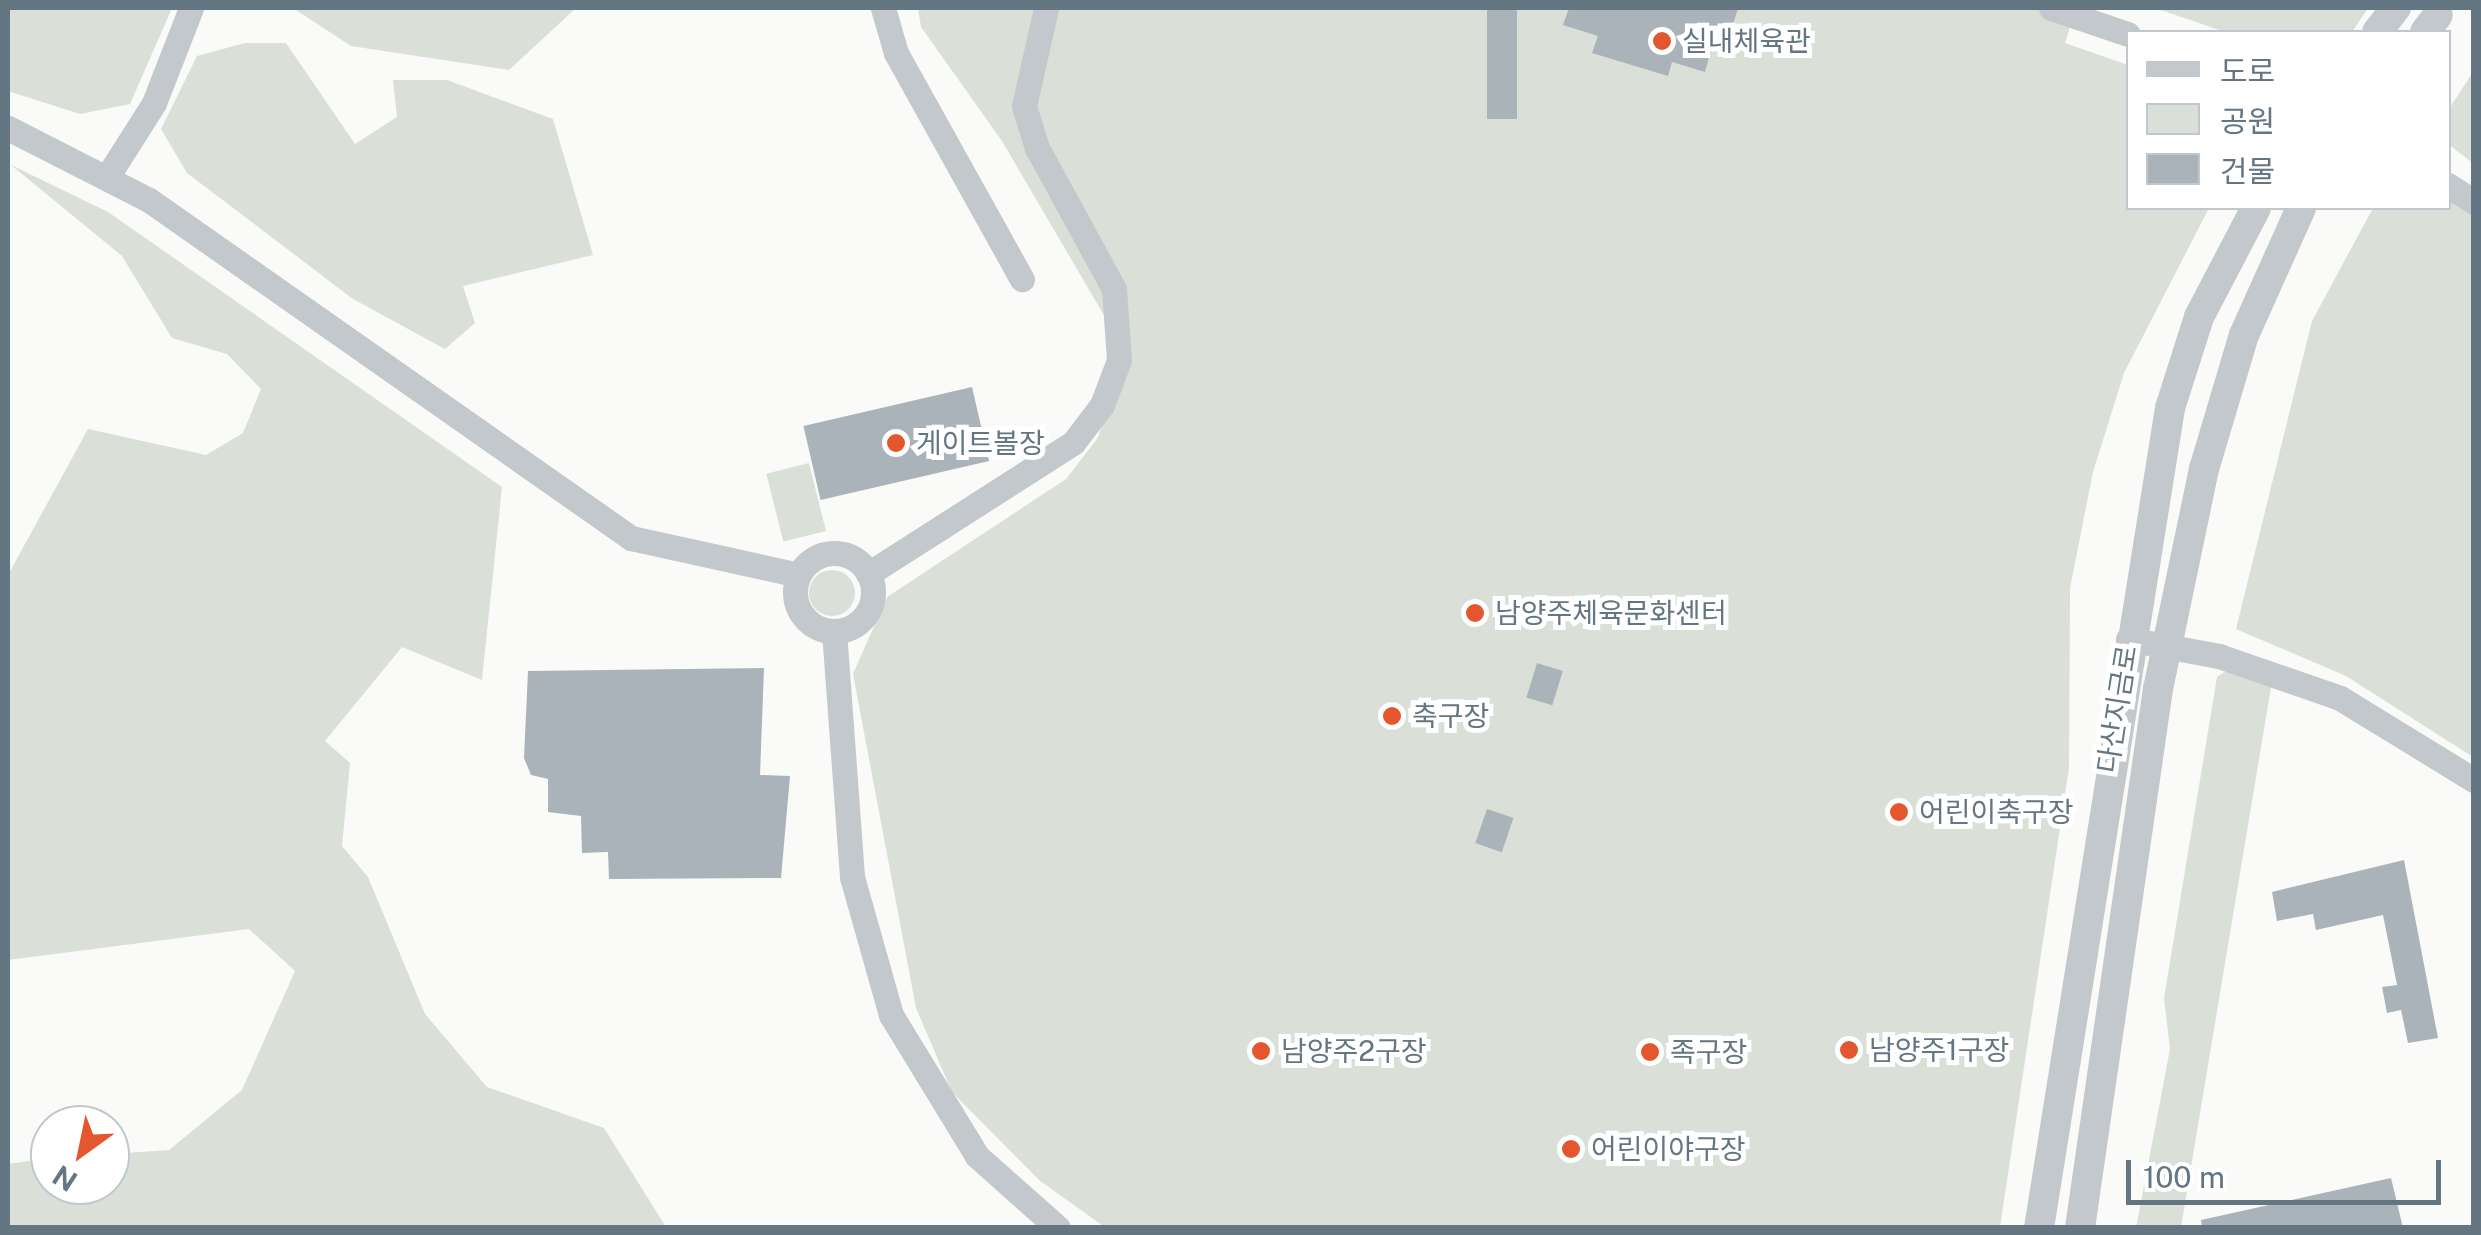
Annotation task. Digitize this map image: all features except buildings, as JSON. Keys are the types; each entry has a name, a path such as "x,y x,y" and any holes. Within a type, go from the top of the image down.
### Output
{"street":[{"path":"109,174 154,103 191,8"},
{"path":"882,8 896,52 1022,278"},
{"path":"868,574 1074,443 1102,405 1119,360 1114,289 1036,148 1024,106 1046,8"},
{"path":"2051,8 2126,33"},
{"path":"2380,30 2396,8"},
{"path":"8,128 109,174 631,538 799,575 830,553 868,574"},
{"path":"2451,187 2474,202"},
{"name":"다산지금로","path":"2039,1228 2128,638 2170,408 2198,318 2255,210"},
{"name":"다산지금로","path":"2080,1228 2166,642 2244,335 2300,210"},
{"path":"834,632 866,614 868,574"},
{"path":"799,575 800,611 834,632"},
{"path":"834,632 852,877 891,1015 977,1156 1058,1228"},
{"path":"2128,638 2166,642 2340,698 2474,780"}],"green space":[{"path":"8,8 172,8 130,104 80,114 8,91"},
{"path":"293,8 576,8 509,70 351,46"},
{"name":"남양주체육문화센터","path":"918,8 2076,8 2065,43 2126,64 2126,210 2208,210 2124,373 2093,472 2070,588 2069,768 2000,1227 1106,1228 1039,1180 952,1092 916,1008 853,674 887,597 1066,479 1097,439 1129,358 1002,141 921,27"},
{"path":"2155,8 2368,8 2353,30 2219,30"},
{"path":"245,43 286,43 355,144 397,117 393,80 447,80 553,119 593,255 463,286 475,323 445,349 353,299 187,173 161,129 197,56"},
{"path":"2473,72 2473,163 2451,146 2451,106"},
{"path":"11,165 108,212 502,487 482,680 402,647 325,741 350,763 342,846 368,877 425,1014 487,1087 604,1128 666,1227 8,1227 8,1164 30,1161 30,1205 130,1205 130,1153 169,1150 242,1090 295,971 249,929 8,960 8,575 88,429 206,455 243,433 261,389 227,354 172,338 122,256"},
{"path":"2451,200 2474,216 2473,757 2346,676 2236,629 2312,321 2372,210 2451,210"},
{"path":"809,463 826,531 783,542 766,474"},
{"path":"832,570 848,577 855,593 848,609 832,616 816,609 809,593 816,577"},
{"path":"2226,671 2271,687 2181,1227 2136,1228 2170,1049 2164,998 2217,677"}],"place":[{"name":"실내체육관","path":"1662,41"},
{"name":"게이트볼장","path":"896,443"},
{"name":"남양주체육문화센터","path":"1475,613"},
{"name":"축구장","path":"1392,716"},
{"name":"어린이축구장","path":"1899,812"},
{"name":"남양주1구장","path":"1849,1050"},
{"name":"남양주2구장","path":"1261,1051"},
{"name":"족구장","path":"1650,1052"},
{"name":"어린이야구장","path":"1571,1149"}]}
